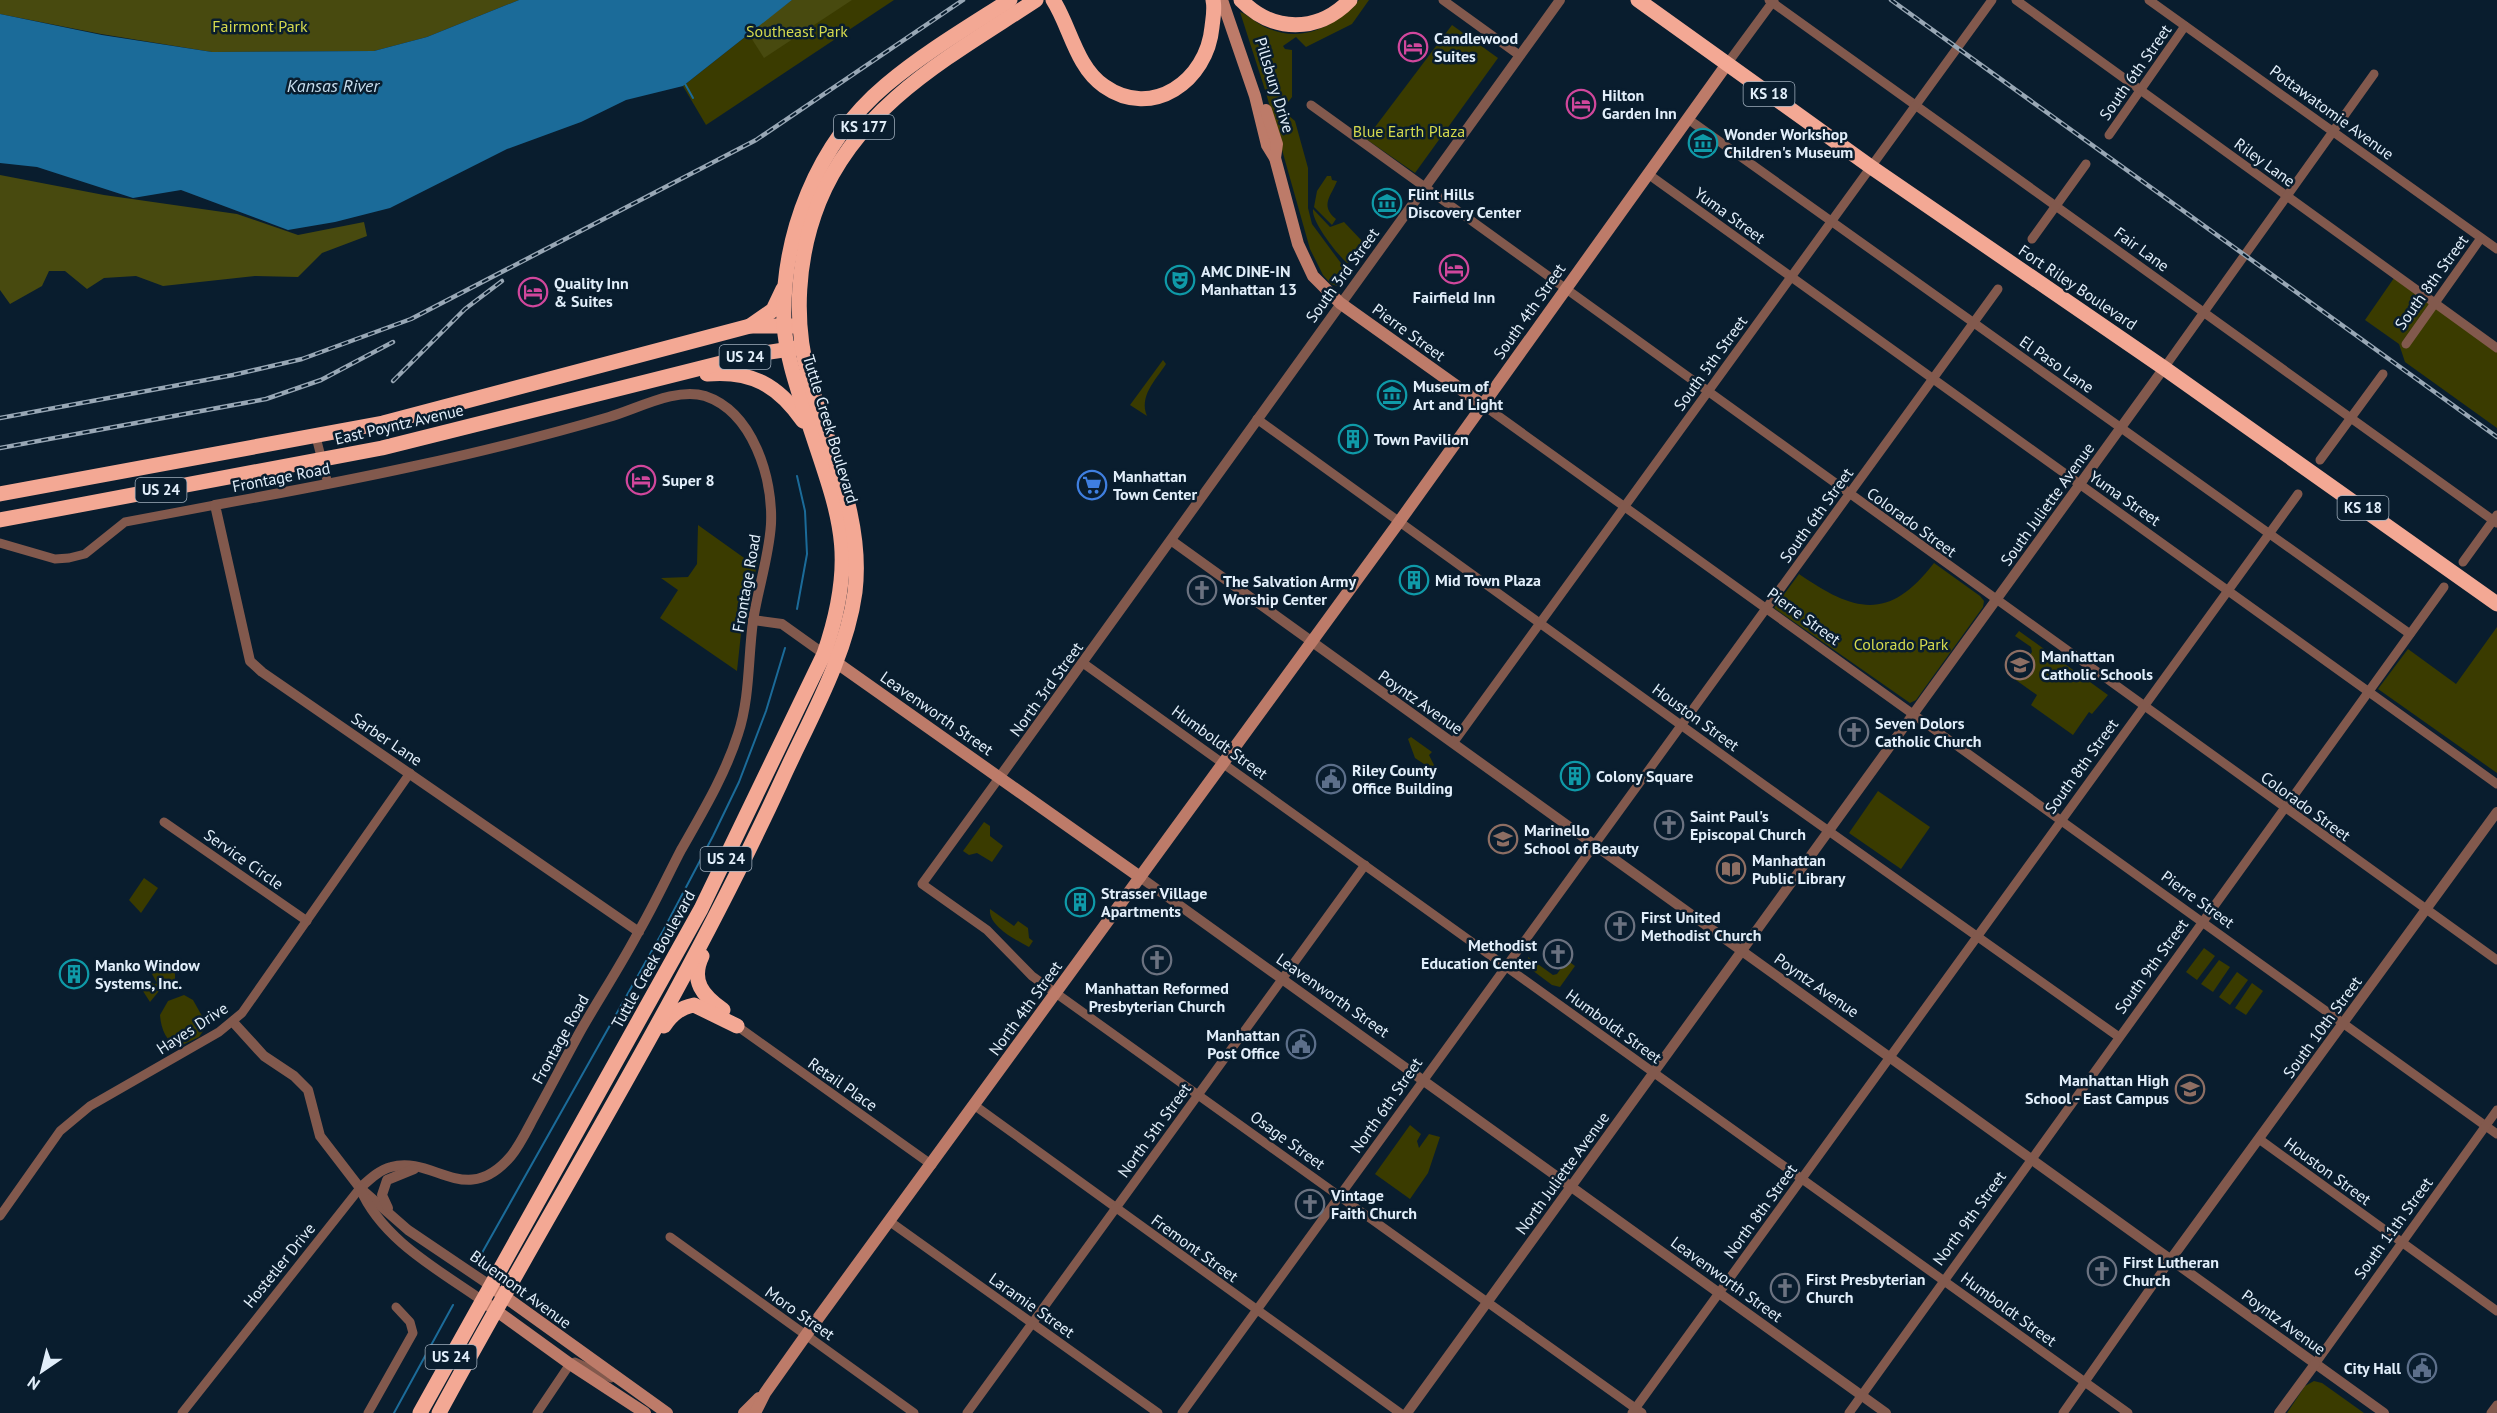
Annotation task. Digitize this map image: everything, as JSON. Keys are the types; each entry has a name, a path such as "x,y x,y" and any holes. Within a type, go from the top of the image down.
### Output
{"highway":[{"name":"KS 177","path":"784,325 785,284 789,252 801,209 820,168 848,125 867,103 899,75 1010,0"},
{"name":"KS 177","path":"800,326 799,292 810,229 830,180 857,136 885,105 916,79 1036,0"},
{"path":"1053,0 1081,59 1102,86 1123,95 1145,97 1166,94 1199,70 1210,48 1213,0"},
{"path":"1241,0 1252,11 1277,24 1306,26 1332,16 1350,0"},
{"name":"Fort Riley Boulevard","path":"1638,0 1871,167 2164,368 2497,604"},
{"path":"750,326 773,310 785,284"},
{"name":"Tuttle Creek Boulevard","path":"420,1413 697,917 829,658 847,630 855,591 856,551 844,484 815,399 784,325"},
{"name":"East Poyntz Avenue","path":"0,494 316,437 427,412 750,326 800,326"},
{"name":"Tuttle Creek Boulevard","path":"439,1413 716,919 829,658 841,594 844,563 840,522 816,444 795,349 800,326"},
{"name":"East Poyntz Avenue","path":"0,520 394,446 757,354 795,349"},
{"name":"US 24","path":"689,372 750,376 765,383 794,408 816,444"},
{"path":"716,919 711,938 700,961 697,979 702,993 726,1013 737,1026"},
{"path":"611,1108 670,1016 680,1009 694,1005 703,1007 737,1026"}],"main road":[{"name":"Pillsbury Drive","path":"1222,0 1255,96 1267,145 1275,158"},
{"name":"Pillsbury Drive","path":"1230,0 1276,144 1275,158"},
{"name":"South 4th Street","path":"1311,642 1727,64"},
{"name":"Pierre Street","path":"1275,158 1304,261 1324,290 1483,405"},
{"name":"North 4th Street","path":"755,1413 765,1393 806,1335 1311,642"},
{"name":"Leavenworth Street","path":"829,658 1140,877"},
{"name":"Bluemont Avenue","path":"491,1286 666,1413"},
{"name":"Bluemont Avenue","path":"483,1301 570,1364 645,1413"},
{"name":"North 4th Street","path":"744,1413 765,1393"}],"street":[{"path":"1443,0 1519,55"},
{"name":"South 3rd Street","path":"1172,541 1340,303 1560,0"},
{"name":"South 5th Street","path":"1453,743 1992,0"},
{"name":"Riley Lane","path":"2016,0 2497,348"},
{"name":"Pottawatomie Avenue","path":"2149,0 2497,249"},
{"name":"South 4th Street","path":"1727,64 1772,1"},
{"name":"Fair Lane","path":"1772,1 2351,418 2496,519"},
{"name":"South 6th Street","path":"2109,135 2185,26"},
{"name":"South Juliette Avenue","path":"1742,950 2374,74"},
{"name":"Colorado Street","path":"1311,105 2497,960"},
{"name":"El Paso Lane","path":"1688,119 2410,634"},
{"path":"2032,240 2086,164"},
{"name":"Yuma Street","path":"1648,174 2497,784"},
{"name":"South 8th Street","path":"2406,344 2481,238"},
{"name":"South 6th Street","path":"1595,845 1998,289"},
{"path":"2320,460 2383,374"},
{"name":"Frontage Road","path":"0,543 55,559 69,558 85,554 124,522 412,468 687,394 705,396 719,404 740,422 752,440 767,481 771,523 767,556 753,621 739,732 718,783 639,932 512,1155 498,1169 468,1180 452,1179 417,1167"},
{"name":"Pierre Street","path":"1483,405 2497,1134"},
{"name":"Houston Street","path":"1257,419 2119,1037"},
{"path":"316,437 328,484"},
{"name":"South 8th Street","path":"1890,1056 2298,494"},
{"name":"Sarber Lane","path":"216,505 250,661 262,672 639,932"},
{"path":"2463,562 2496,519"},
{"name":"Poyntz Avenue","path":"1172,541 2384,1413"},
{"name":"North 3rd Street","path":"922,884 1172,541"},
{"name":"South 9th Street","path":"2031,1158 2444,587"},
{"name":"Leavenworth Street","path":"753,621 782,624 829,658"},
{"name":"Humboldt Street","path":"1083,663 2128,1413"},
{"name":"Hayes Drive","path":"0,1216 60,1131 73,1119 90,1106 233,1022 249,1005 410,773"},
{"name":"South 10th Street","path":"2171,1259 2497,812"},
{"name":"Service Circle","path":"164,822 307,921"},
{"name":"North 6th Street","path":"1182,1413 1595,845"},
{"name":"North 5th Street","path":"967,1413 1365,865"},
{"name":"Leavenworth Street","path":"1140,877 1886,1413"},
{"name":"Osage Street","path":"922,884 987,930 1024,969 1488,1302 1637,1412"},
{"name":"North Juliette Avenue","path":"1407,1413 1742,950"},
{"name":"Bluemont Avenue","path":"233,1022 264,1056 294,1076 308,1090 320,1136 360,1188 395,1219 491,1286"},
{"name":"Retail Place","path":"737,1026 932,1165"},
{"name":"North 8th Street","path":"1637,1412 1719,1293 1890,1056"},
{"name":"Fremont Street","path":"974,1105 1400,1413"},
{"name":"South 11th Street","path":"2315,1364 2497,1110"},
{"name":"Houston Street","path":"2259,1139 2497,1311"},
{"name":"North 9th Street","path":"1849,1413 2031,1158"},
{"name":"Hostetler Drive","path":"182,1413 360,1188 375,1174 391,1167 406,1165 417,1167"},
{"path":"395,1219 382,1196 383,1187 387,1180 417,1167"},
{"name":"Bluemont Avenue","path":"360,1188 368,1207 388,1230 430,1264 483,1301"},
{"name":"Laramie Street","path":"889,1221 1158,1413"},
{"name":"Moro Street","path":"670,1237 914,1413"},
{"path":"2063,1413 2171,1259"},
{"path":"368,1413 413,1333 410,1322 396,1307"},
{"path":"537,1413 570,1364 575,1362 619,1381"},
{"path":"2279,1413 2315,1364"},
{"path":"2491,1413 2497,1405"}],"green space":[{"name":"Fairmont Park","path":"0,0 519,0 427,37 374,51 212,52 101,34 0,14"},
{"name":"Southeast Park","path":"792,0 894,0 706,125 683,86"},
{"path":"792,0 852,0 764,58 748,33"},
{"path":"1359,0 1369,0 1352,24 1306,47 1296,37 1283,46 1285,49 1292,50 1292,97 1282,110 1295,121 1308,168 1308,208 1312,224 1346,270 1337,286 1331,284 1323,275 1310,249 1266,93 1240,12 1263,26 1280,32 1305,33 1329,25"},
{"name":"Blue Earth Plaza","path":"1452,25 1498,58 1415,173 1366,139"},
{"path":"0,175 104,195 237,214 298,235 364,222 367,236 322,253 298,277 255,276 163,286 136,276 104,278 87,289 65,271 49,271 42,286 10,304 0,290"},
{"path":"1327,176 1337,181 1328,200 1328,209 1336,219 1332,225 1314,207 1317,191"},
{"path":"1313,209 1330,227 1344,222 1362,241 1351,262 1347,263 1326,237 1316,221"},
{"path":"2394,278 2497,351 2497,428 2405,362 2399,344 2365,320"},
{"path":"1163,360 1166,364 1153,383 1145,402 1147,416 1130,405"},
{"path":"698,525 747,560 750,556 760,554 742,624 737,671 660,618 678,590 661,578 688,577 697,564"},
{"name":"Colorado Park","path":"1934,563 1980,596 1984,601 1983,607 1916,700 1910,703 1774,608 1799,574 1837,597 1854,603 1870,605 1886,602 1902,595 1918,582"},
{"path":"2497,627 2497,773 2378,689 2408,649 2456,684"},
{"path":"2019,631 2108,695 2092,714 2089,712 2073,735 2031,705 2037,695 2013,678 2032,652 2031,647 2015,636"},
{"path":"1411,737 1432,752 1429,755 1434,765 1429,771 1427,766 1415,758 1408,739"},
{"path":"1878,791 1930,827 1901,869 1849,833"},
{"path":"984,822 990,826 990,836 1003,846 992,862 977,853 969,855 963,851"},
{"path":"144,878 158,888 141,913 129,900"},
{"path":"990,909 1014,926 1018,921 1028,928 1029,938 1033,941 1029,947 998,927 993,921"},
{"path":"2204,948 2215,956 2197,980 2186,972"},
{"path":"1528,957 1553,975 1557,974 1567,960 1575,966 1560,987 1552,985 1528,967"},
{"path":"2219,960 2230,967 2213,992 2201,984"},
{"path":"165,966 175,972 175,979 159,991 150,1002 141,988 152,981 154,985 157,983 152,974"},
{"path":"2237,972 2248,980 2230,1005 2219,997"},
{"path":"2252,983 2263,991 2246,1015 2235,1008"},
{"path":"184,995 193,1000 207,1025 199,1037 178,1047 165,1034 160,1015 168,1001"},
{"path":"1410,1125 1421,1134 1417,1141 1419,1148 1429,1134 1440,1137 1428,1173 1410,1199 1375,1174"},
{"path":"2314,1381 2322,1383 2364,1413 2287,1413 2305,1386"}],"water":[{"name":"Kansas River","path":"519,0 792,0 683,86 626,100 581,122 507,149 390,208 335,222 288,230 181,190 133,198 37,167 0,163 0,14 102,35 212,52 374,51 427,37"}],"waterway":[{"path":"684,82 693,98"},
{"path":"797,476 805,511 807,554 797,609"},
{"path":"478,1260 663,931 713,836 739,782 766,711 785,648"},
{"path":"394,1413 453,1305"}],"railway":[{"path":"0,418 233,375 302,359 411,319 756,140 963,0"},
{"path":"1891,0 2497,437"},
{"path":"393,381 465,309 502,281"},
{"path":"0,448 266,399 321,380 393,342"}],"place":[{"name":"Candlewood Suites","path":"1413,47"},
{"name":"Hilton Garden Inn","path":"1581,104"},
{"name":"Wonder Workshop Children's Museum","path":"1703,143"},
{"name":"Flint Hills Discovery Center","path":"1387,203"},
{"name":"Fairfield Inn","path":"1454,269"},
{"name":"AMC DINE-IN Manhattan 13","path":"1180,280"},
{"name":"Quality Inn & Suites","path":"533,292"},
{"name":"Museum of Art and Light","path":"1392,395"},
{"name":"Town Pavilion","path":"1353,439"},
{"name":"Super 8","path":"641,480"},
{"name":"Manhattan Town Center","path":"1092,485"},
{"name":"Mid Town Plaza","path":"1414,580"},
{"name":"The Salvation Army Worship Center","path":"1202,590"},
{"name":"Manhattan Catholic Schools","path":"2020,665"},
{"name":"Seven Dolors Catholic Church","path":"1854,732"},
{"name":"Colony Square","path":"1575,776"},
{"name":"Riley County Office Building","path":"1331,779"},
{"name":"Saint Paul's Episcopal Church","path":"1669,825"},
{"name":"Marinello School of Beauty","path":"1503,839"},
{"name":"Manhattan Public Library","path":"1731,869"},
{"name":"Strasser Village Apartments","path":"1080,902"},
{"name":"First United Methodist Church","path":"1620,926"},
{"name":"Methodist Education Center","path":"1558,954"},
{"name":"Manhattan Reformed Presbyterian Church","path":"1157,960"},
{"name":"Manko Window Systems, Inc.","path":"74,974"},
{"name":"Manhattan Post Office","path":"1301,1044"},
{"name":"Manhattan High School - East Campus","path":"2190,1089"},
{"name":"Vintage Faith Church","path":"1310,1204"},
{"name":"First Lutheran Church","path":"2102,1271"},
{"name":"First Presbyterian Church","path":"1785,1288"},
{"name":"City Hall","path":"2422,1368"}]}
